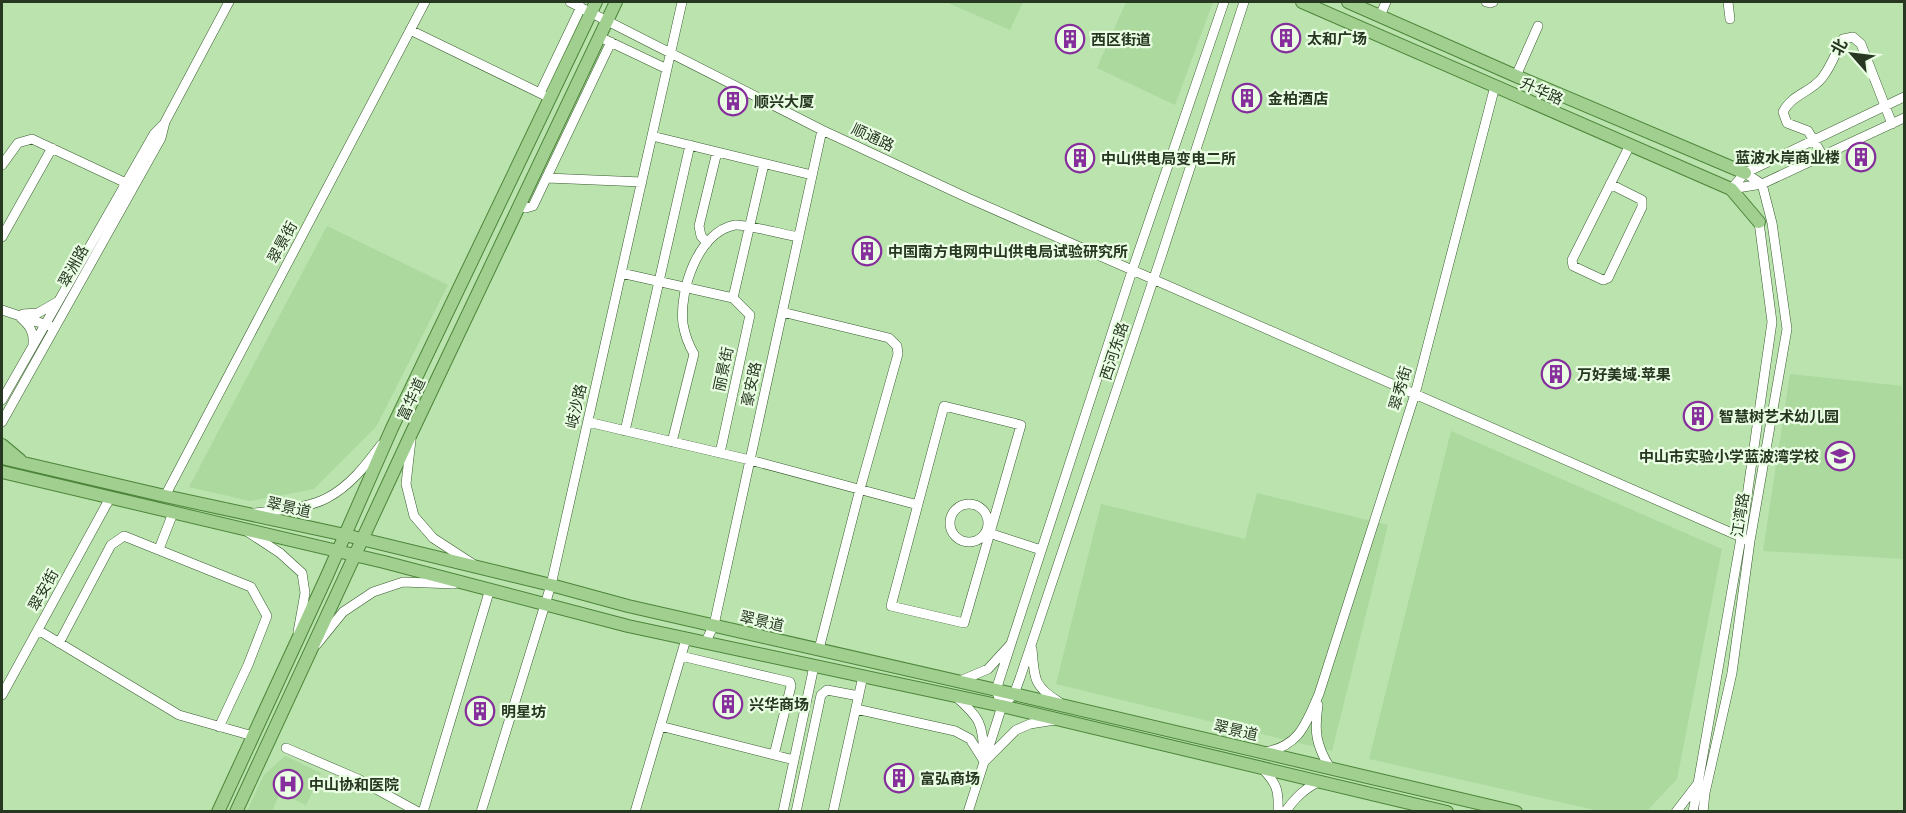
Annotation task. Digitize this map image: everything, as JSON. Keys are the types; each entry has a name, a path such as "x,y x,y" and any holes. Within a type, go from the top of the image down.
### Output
{"main road":[{"name":"富华道","path":"236,812 411,434 616,2"},
{"name":"升华路","path":"1302,2 1731,189 1766,223"},
{"name":"升华路","path":"1348,2 1745,173"},
{"name":"富华道","path":"218,812 545,96 590,7"},
{"path":"2,445 26,464"},
{"name":"翠景道","path":"2,458 345,535 628,606 960,681 1516,812"},
{"name":"翠景道","path":"2,472 490,589 628,626 1002,705 1447,812"},
{"path":"2,478 20,477"}],"street":[{"name":"翠洲路","path":"2,422 50,327 161,138 165,122 229,2"},
{"name":"翠景街","path":"165,496 425,2"},
{"name":"顺通路","path":"570,2 590,7 607,19 822,130 968,198 1746,539"},
{"name":"岐沙路","path":"481,812 551,585 682,2"},
{"name":"西河东路","path":"996,690 1132,270 1224,2"},
{"name":"西河东路","path":"968,812 1002,705 1014,694 1031,646 1244,2"},
{"path":"1380,16 1386,2"},
{"path":"1486,2 1493,2"},
{"path":"1728,2 1730,19"},
{"path":"1516,76 1538,26"},
{"path":"410,30 545,96"},
{"path":"599,36 667,69"},
{"path":"1823,156 1808,131 1787,123 1783,112 1788,102 1822,77 1843,39 1853,37 1861,44 1892,124"},
{"path":"519,205 526,208 533,206 611,42"},
{"name":"翠秀街","path":"1319,694 1414,394 1495,86"},
{"path":"1731,189 1745,173 1905,97"},
{"path":"1731,189 1762,184 1905,118"},
{"name":"翠洲路","path":"2,400 32,348 50,327 60,300 154,134 165,122"},
{"name":"豪安路","path":"705,643 714,626 822,130"},
{"path":"652,136 812,175"},
{"path":"2,165 18,143 32,139 126,183"},
{"path":"625,431 690,145"},
{"path":"1610,184 1642,200 1642,207 1608,278 1604,280 1573,266 1572,260 1610,184 1630,145"},
{"path":"2,237 52,147"},
{"path":"707,243 701,236 699,226 717,152"},
{"path":"621,273 733,298 764,164"},
{"name":"升华路","path":"1745,173 1762,184"},
{"path":"547,178 642,182"},
{"path":"1762,184 1766,223"},
{"name":"江湾路","path":"1705,812 1705,793 1732,673 1772,322 1766,223"},
{"name":"江湾路","path":"1693,812 1787,329 1766,223"},
{"path":"672,442 694,354 687,341 683,322 686,288 697,259 719,230 738,225 799,237"},
{"name":"丽景街","path":"720,453 750,315 733,298"},
{"path":"17,314 38,313 60,300"},
{"path":"2,310 50,327"},
{"path":"782,312 889,338 897,346 898,354 860,489 819,650"},
{"path":"17,314 29,325 34,335 32,348"},
{"path":"944,406 1021,425 988,532 964,623 891,606 918,505 944,406"},
{"path":"588,422 750,460 918,505"},
{"path":"249,514 300,506 327,498 356,477 392,428"},
{"path":"411,434 406,484 414,516 433,538 478,567"},
{"name":"翠安街","path":"2,695 110,498"},
{"path":"977,506 986,514 988,532 978,540 965,542 954,536 951,530 951,517 959,507 977,506"},
{"path":"159,549 173,513"},
{"path":"244,529 280,553 302,573 305,593 295,647"},
{"path":"988,532 1041,550"},
{"path":"59,642 111,545 124,536 251,587 267,616 248,665 219,727"},
{"path":"310,653 343,612 373,592 403,582 472,585"},
{"path":"423,812 490,589"},
{"path":"38,630 179,715 253,736"},
{"path":"635,812 686,639"},
{"path":"960,681 988,669 1011,643"},
{"path":"1031,646 1035,677 1043,692 1066,706"},
{"path":"681,656 790,682 791,686 774,755"},
{"path":"783,812 814,666"},
{"path":"833,812 863,676"},
{"path":"796,812 821,695 827,690 859,696"},
{"path":"996,690 1002,705"},
{"path":"1264,753 1287,746 1301,733 1319,694"},
{"path":"1319,694 1315,731 1318,745 1330,768"},
{"path":"954,695 976,714 983,729 984,761"},
{"path":"856,709 955,731 970,739 984,761"},
{"path":"984,761 1016,730 1030,724 1060,719"},
{"path":"660,726 794,760"},
{"path":"286,747 357,779 418,812"},
{"path":"1260,767 1274,780 1279,795 1278,812"},
{"path":"1676,812 1700,780"},
{"path":"1285,812 1298,795 1320,781"}],"shaded area":[{"path":"946,2 1023,2 1010,30"},
{"path":"1126,2 1213,2 1175,105 1097,68"},
{"path":"327,226 448,285 376,427 314,489 250,501 189,487"},
{"name":"中山市实验小学蓝波湾学校","path":"1790,374 1902,386 1904,559 1763,551"},
{"path":"1451,431 1722,549 1677,779 1647,811 1600,811 1369,759"},
{"path":"1257,493 1388,525 1332,751 1056,684 1101,504 1245,539"},
{"name":"中山协和医院","path":"285,756 321,773 306,805 280,793 272,811 247,811 264,775"}],"place":[{"name":"太和广场","path":"1286,38"},
{"name":"西区街道","path":"1070,39"},
{"name":"金柏酒店","path":"1247,98"},
{"name":"顺兴大厦","path":"733,101"},
{"name":"蓝波水岸商业楼","path":"1861,157"},
{"name":"中山供电局变电二所","path":"1080,158"},
{"name":"中国南方电网中山供电局试验研究所","path":"867,251"},
{"name":"万好美域·苹果","path":"1556,374"},
{"name":"智慧树艺术幼儿园","path":"1698,416"},
{"name":"中山市实验小学蓝波湾学校","path":"1840,456"},
{"name":"兴华商场","path":"728,704"},
{"name":"明星坊","path":"480,711"},
{"name":"富弘商场","path":"899,778"},
{"name":"中山协和医院","path":"288,784"}]}
